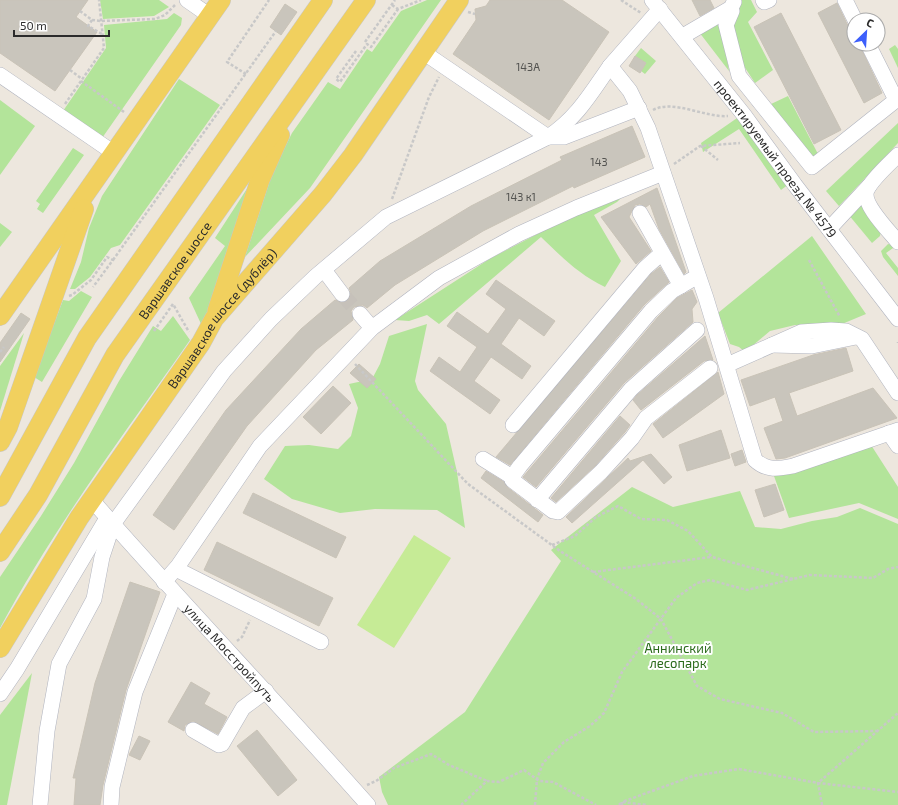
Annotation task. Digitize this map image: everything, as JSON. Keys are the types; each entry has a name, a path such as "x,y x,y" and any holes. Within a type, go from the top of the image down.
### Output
{"main road":[{"path":"0,316 221,0"},
{"path":"0,497 61,382 98,321 323,0"},
{"name":"Варшавское шоссе","path":"0,552 38,495 115,355 366,0"},
{"name":"Варшавское шоссе (дублёр)","path":"0,648 91,499 201,343 214,319 323,194 353,155 434,59 459,0"},
{"path":"214,319 260,180 279,138 313,74"},
{"path":"0,442 8,427 55,294 71,241 96,178"}],"street":[{"path":"187,0 210,16"},
{"path":"763,0 764,2 769,0"},
{"path":"845,0 852,12"},
{"path":"683,36 733,4"},
{"path":"733,4 732,11 726,25 739,76 812,167 896,100 872,52"},
{"path":"556,135 574,117 656,5"},
{"name":"проектируемый проезд № 4579","path":"656,5 683,36 744,115 828,229 898,319"},
{"path":"434,59 448,62 488,87 499,91 510,98 522,111 556,135"},
{"path":"434,59 556,135"},
{"path":"610,66 630,92 641,112 712,318 755,460 766,468 793,466 894,432 898,446"},
{"path":"0,75 114,153"},
{"path":"0,694 17,670 110,521 224,371 272,319 324,270 386,217 556,135 641,112"},
{"path":"828,229 898,155"},
{"path":"164,582 176,569 260,446 372,328 439,278 513,238 576,208 663,173"},
{"path":"869,186 866,191 866,200 898,242"},
{"path":"640,213 681,286"},
{"path":"513,425 645,268 662,253"},
{"path":"324,270 342,294"},
{"path":"512,477 651,311 672,291 698,276"},
{"path":"360,314 372,328"},
{"path":"537,500 631,389 697,330"},
{"path":"727,365 802,332 831,330 853,334 862,339 898,393"},
{"path":"483,460 512,477 516,484 537,500 553,511 558,512 601,472 632,438 646,418 710,368"},
{"name":"улица Мосстройпуть","path":"91,499 164,582 266,691 368,805"},
{"path":"40,805 47,731 59,664 94,599 110,521"},
{"path":"176,569 321,642"},
{"path":"111,805 112,787 136,692 175,594"},
{"path":"193,730 219,745 222,744 243,708 266,691"}],"path":[{"path":"58,115 104,48 99,0"},
{"path":"80,11 92,20 101,21 155,18 165,15 178,0"},
{"path":"246,74 227,62 269,0"},
{"path":"365,42 395,0"},
{"path":"356,51 336,79 340,82 367,44 371,47 398,9 421,0"},
{"path":"392,5 398,9"},
{"path":"92,20 88,26 102,34"},
{"path":"93,287 276,31"},
{"path":"386,217 429,97 434,59"},
{"path":"70,70 125,112"},
{"path":"641,112 659,107 689,109 725,117 744,115"},
{"path":"663,173 682,157 700,146 740,143"},
{"path":"700,146 718,160"},
{"path":"64,296 72,295 91,280 107,257 113,260"},
{"path":"809,260 853,334"},
{"path":"154,331 173,304 192,337"},
{"path":"0,352 4,347"},
{"path":"346,355 468,484 552,545 636,599 661,619 697,686 720,699 782,713 814,732 878,731"},
{"path":"552,545 574,536 596,517 618,506 641,519 667,520 688,531 712,557"},
{"path":"593,572 712,557 794,579"},
{"path":"535,805 537,779 543,764 564,742 590,726 604,713 622,672 676,598 697,584 710,580 747,590 810,575 873,578 888,569 898,567"},
{"path":"818,783 898,714"},
{"path":"356,791 376,781 394,768 431,754 449,765 487,781 499,782 524,770 539,781 553,782 596,805"},
{"path":"619,805 693,776 739,769 818,783 898,792"},
{"path":"460,805 487,781"},
{"path":"818,783 822,805"},
{"path":"622,804 647,805"}],"green space":[{"path":"100,0 159,0 169,7 154,16 103,19"},
{"path":"427,0 441,0 310,188 245,257 273,171 292,133 328,82 340,89 367,49 372,52 401,11"},
{"path":"734,0 751,0 757,12 748,22 773,70 755,83 723,34 729,71 699,32"},
{"path":"174,13 182,18 181,25 100,141 61,114 106,48 104,25 167,19"},
{"path":"895,45 898,49 898,68 889,49"},
{"path":"641,48 656,61 645,74 641,71 646,63 635,56"},
{"path":"179,79 220,105 120,245 111,248 90,277 75,289 70,289 81,262 89,228 102,196"},
{"path":"788,96 818,154 812,159 771,104"},
{"path":"0,100 35,126 0,175"},
{"path":"740,116 789,184 781,190 739,129 703,152 701,143"},
{"path":"898,123 898,143 839,206 826,191"},
{"path":"73,148 84,155 43,213 37,209 40,204 36,201"},
{"path":"250,184 209,317 202,326 189,298 225,246 215,238"},
{"path":"622,197 617,202 594,215 621,261 605,287 578,271 541,237 439,324 427,315 409,321 395,320 491,258 574,215"},
{"path":"860,202 881,231 880,236 872,243 848,214"},
{"path":"0,223 12,232 0,247"},
{"path":"812,236 866,314 842,324 795,325 770,331 745,352 739,347 730,344 718,313"},
{"path":"888,244 896,246 886,253 898,268 898,276 883,257 881,251"},
{"path":"81,291 92,297 42,382 34,377 63,300 69,301"},
{"path":"173,316 190,340 66,517 21,590 0,628 0,577 74,463 119,381 153,326 161,331"},
{"path":"427,324 415,381 418,390 446,424 457,472 465,528 437,510 375,509 340,513 292,499 264,479 285,446 309,445 338,449 351,436 358,408 349,384 372,379 380,364 389,336"},
{"path":"24,333 0,411 0,366"},
{"path":"871,445 898,487 898,519 859,503 789,518 774,476"},
{"name":"Аннинский лесопарк","path":"632,487 673,507 740,491 755,527 781,529 812,521 837,517 860,508 898,524 898,805 388,805 382,792 379,777 465,712 561,561 551,550"},
{"path":"414,535 451,558 394,648 357,625"},
{"path":"32,673 7,805 0,805 0,715"}],"building":[{"path":"0,0 88,0 76,17 97,32 55,91 0,53"},
{"path":"490,0 562,0 609,32 549,120 453,54 476,20 475,9 486,6"},
{"path":"692,0 710,0 714,8 700,16"},
{"path":"837,3 846,22 846,52 863,52 882,93 864,103 818,13"},
{"path":"285,4 297,12 281,35 270,27"},
{"path":"781,13 841,130 814,144 754,27"},
{"path":"635,56 646,63 640,73 629,66"},
{"path":"632,126 645,157 574,188 573,186 483,231 395,285 367,308 363,305 354,307 351,311 353,320 316,350 247,426 174,530 153,515 226,410 301,329 335,300 343,303 348,301 351,293 349,288 380,261 471,206 562,160 560,157"},
{"path":"657,188 686,272 684,274 659,229 650,204 646,207 640,204 635,205 629,217 651,251 636,264 601,217"},
{"path":"660,267 669,282 644,305 510,465 496,457 651,274"},
{"path":"496,280 555,321 544,336 519,318 501,344 531,366 522,379 491,357 474,381 500,400 490,414 430,371 439,357 460,372 477,347 447,326 457,312 488,334 506,309 486,294"},
{"path":"692,290 697,302 692,309 693,322 624,383 536,487 523,477 658,317 677,298"},
{"path":"21,313 30,319 0,362 0,343"},
{"path":"705,336 713,360 704,361 641,410 633,400 637,395"},
{"path":"846,348 853,371 789,393 797,416 873,388 897,418 785,458 776,459 764,428 783,421 775,397 750,406 741,380 813,355"},
{"path":"359,364 376,379 367,388 350,373"},
{"path":"718,372 724,394 663,438 653,424"},
{"path":"333,386 351,403 321,434 303,417"},
{"path":"620,416 630,425 625,432 595,466 556,502 551,498"},
{"path":"721,430 730,458 687,471 679,445"},
{"path":"742,450 746,462 735,466 731,454"},
{"path":"651,454 672,477 664,484 643,460 572,523 566,517 628,458 630,461"},
{"path":"486,471 504,482 507,487 543,515 538,522 481,478"},
{"path":"775,484 784,510 764,517 755,490"},
{"path":"253,493 346,537 336,558 243,513"},
{"path":"217,542 333,598 319,626 204,570"},
{"path":"130,582 160,592 126,690 103,785 100,805 74,805 76,778 73,778 95,683"},
{"path":"191,682 210,693 204,704 227,717 218,734 193,721 185,725 184,731 168,722"},
{"path":"257,730 297,780 278,796 237,746"},
{"path":"139,736 150,741 140,760 129,755"}],"tunnel":[{"path":"342,294 360,314"}]}
